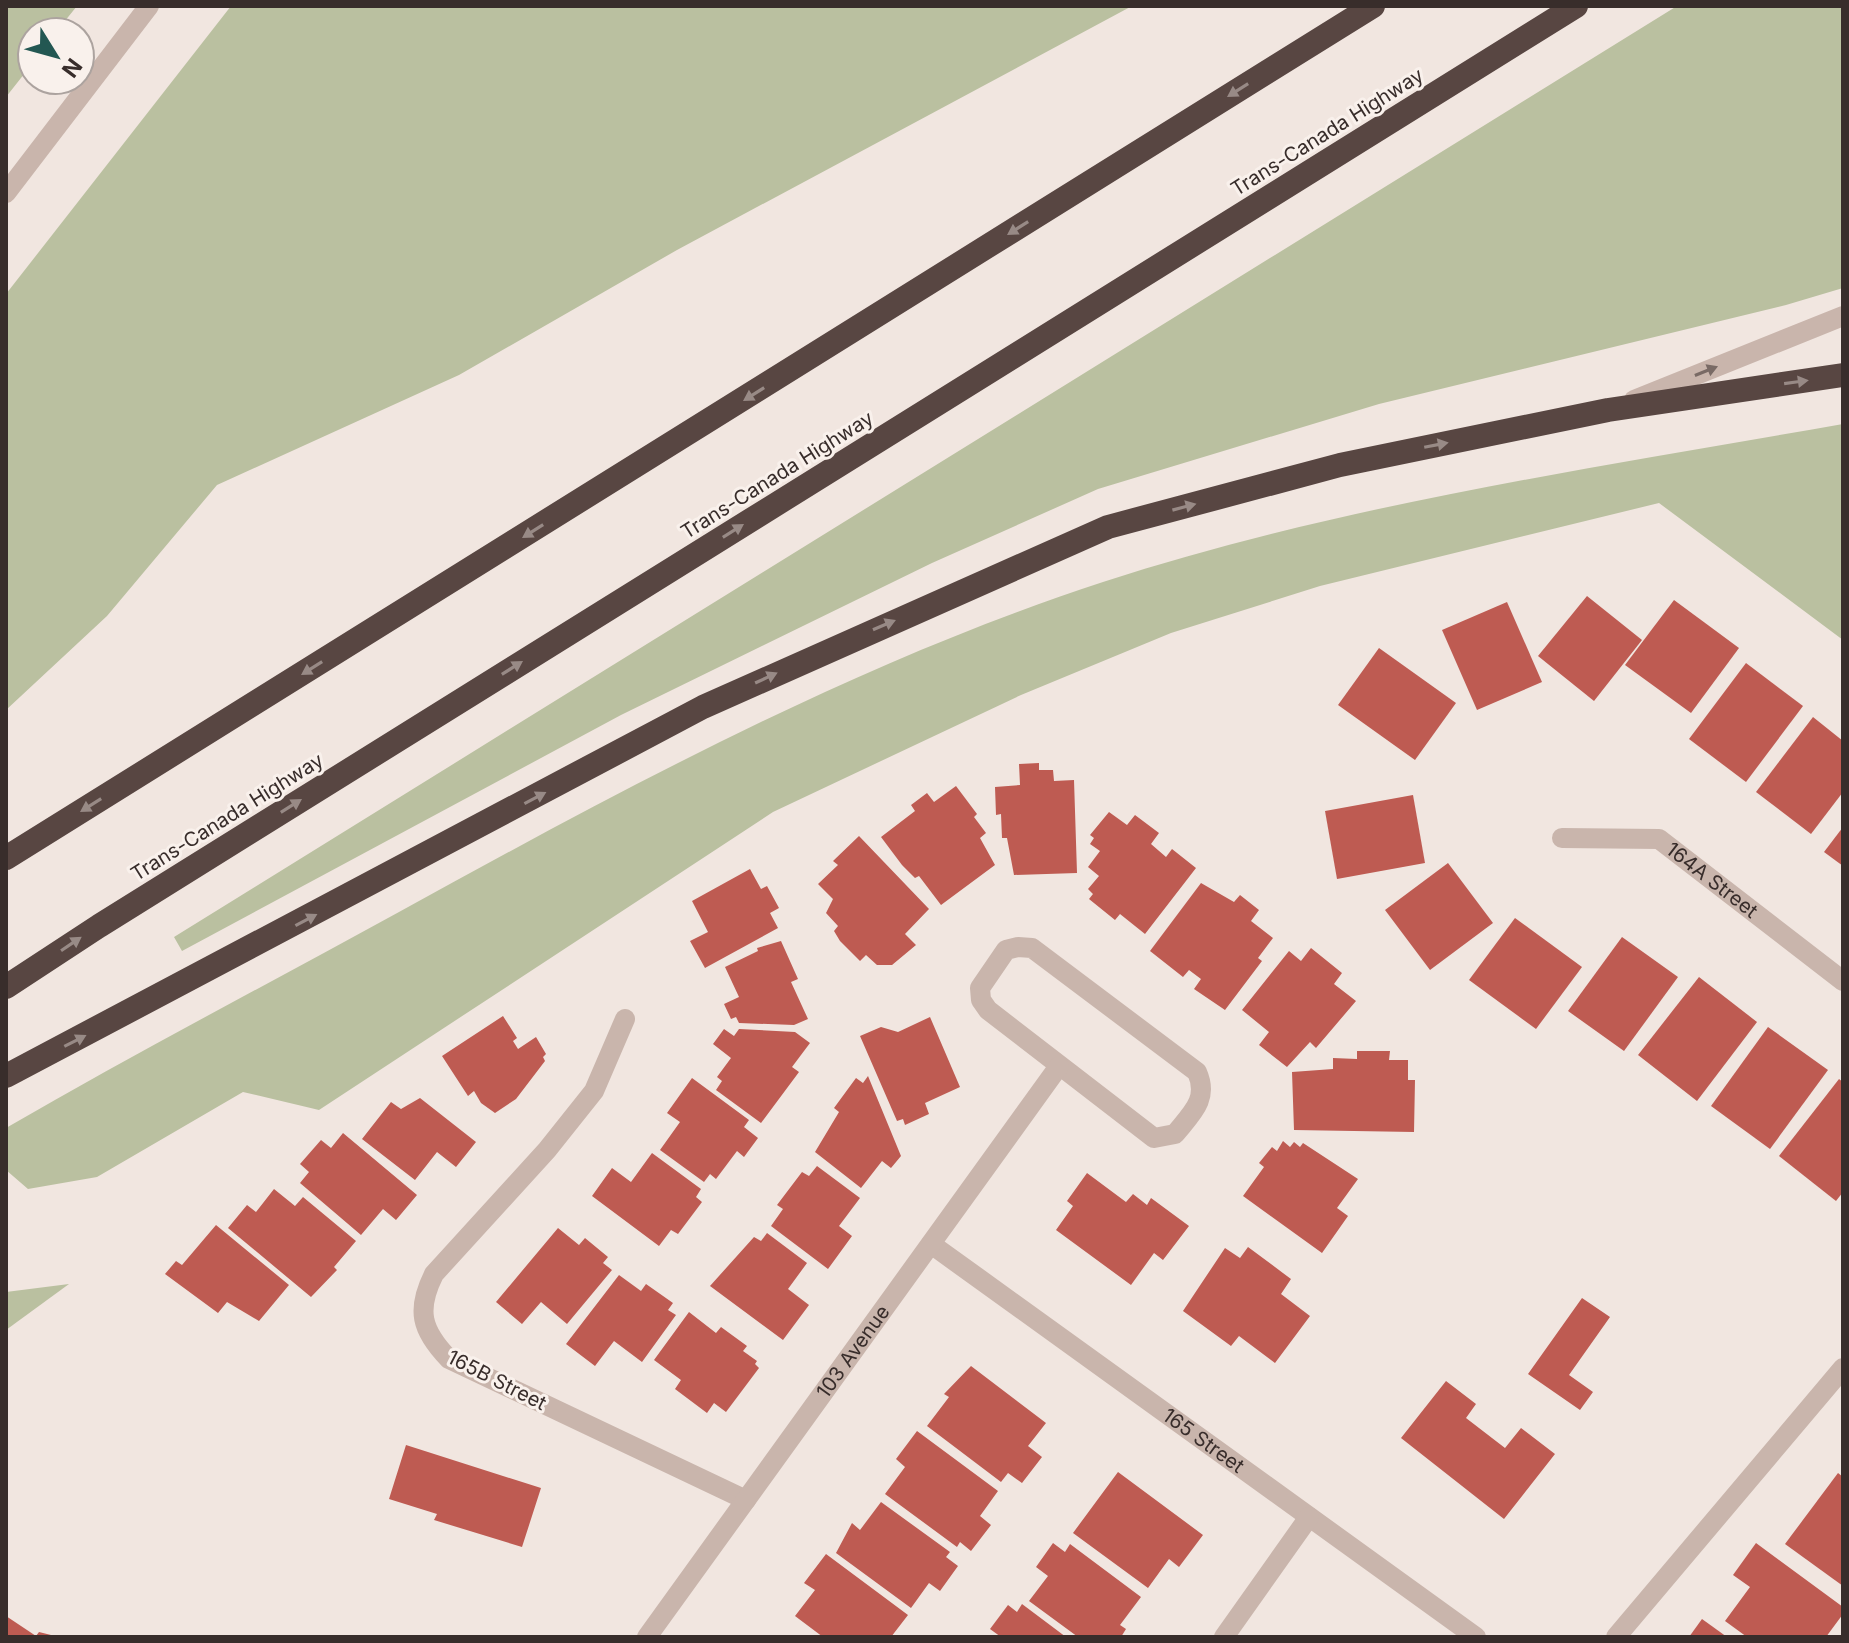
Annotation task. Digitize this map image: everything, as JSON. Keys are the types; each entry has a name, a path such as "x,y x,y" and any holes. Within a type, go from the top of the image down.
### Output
{"highway":[{"path":"1304,48 1364,6"},
{"path":"6,858 807,362 1373,6"},
{"name":"Trans-Canada Highway","path":"6,987 126,909 1576,6"},
{"path":"6,1076 703,707 1108,527 1340,465 1608,410 1843,375"}],"street":[{"path":"6,193 149,6"},
{"path":"1608,410 1843,316"},
{"name":"164A Street","path":"1562,838 1659,839 1843,981"},
{"path":"1032,948 1197,1072 1204,1087 1201,1100 1175,1134 1154,1138 1059,1066 988,1010 981,1000 980,988 1006,950 1032,948"},
{"name":"165B Street","path":"625,1019 594,1091 547,1150 434,1274 424,1294 423,1315 430,1340 449,1359 746,1500"},
{"name":"103 Avenue","path":"647,1637 1059,1066"},
{"name":"165 Street","path":"931,1244 1476,1637"},
{"path":"1616,1637 1843,1368"},
{"path":"1224,1637 1309,1517"}],"green space":[{"path":"6,6 77,6 69,16 16,16 16,84 6,97"},
{"path":"231,6 1132,6 677,250 459,375 217,485 107,616 6,710 6,294"},
{"path":"1677,6 1843,6 1843,288 1786,305 1379,404 1098,489 932,563 621,715 182,951 174,937"},
{"path":"1843,424 1843,640 1659,503 1320,586 1171,633 1021,695 773,812 319,1110 243,1092 97,1177 28,1189 6,1170 6,1128 55,1100 656,774 744,730 921,650 1103,582 1285,531 1470,490"},
{"path":"69,1284 6,1330 6,1292"}],"building":[{"path":"1587,596 1642,640 1594,701 1538,656"},
{"path":"1674,600 1739,648 1691,713 1625,665"},
{"path":"1507,602 1542,682 1477,710 1442,630"},
{"path":"1379,648 1456,703 1415,760 1338,705"},
{"path":"1746,663 1803,706 1746,782 1689,739"},
{"path":"1813,717 1843,741 1843,792 1811,834 1756,792"},
{"path":"1039,763 1039,770 1053,770 1054,781 1074,780 1077,873 1014,875 1007,838 1002,838 1001,814 996,815 995,787 1020,785 1019,764"},
{"path":"956,786 977,814 974,817 986,833 980,838 995,865 941,905 919,876 915,878 902,865 881,837 915,811 911,805 927,793 934,802"},
{"path":"1413,795 1425,863 1337,879 1325,811"},
{"path":"1109,812 1127,825 1135,815 1159,833 1151,844 1166,857 1172,849 1196,868 1145,934 1120,914 1115,920 1089,899 1093,894 1088,889 1099,876 1088,867 1100,851 1090,844 1094,838 1090,835"},
{"path":"1843,827 1843,866 1824,852"},
{"path":"859,836 929,909 905,934 916,945 892,965 877,965 866,955 860,961 840,941 834,931 838,926 826,913 833,899 818,884 838,865 833,861"},
{"path":"1448,863 1493,923 1430,970 1385,910"},
{"path":"750,869 761,889 767,886 779,908 770,913 778,928 705,968 690,941 708,932 692,901"},
{"path":"1201,883 1234,902 1240,895 1259,910 1251,921 1273,938 1258,958 1262,961 1225,1010 1194,989 1201,979 1189,970 1183,977 1150,951"},
{"path":"1515,918 1582,967 1536,1029 1469,980"},
{"path":"1622,937 1678,977 1624,1051 1568,1011"},
{"path":"781,941 798,979 791,982 808,1019 794,1025 739,1023 736,1017 731,1019 724,1004 739,997 725,967 758,951 757,948"},
{"path":"1311,948 1342,973 1334,984 1356,1001 1316,1048 1310,1042 1287,1067 1259,1045 1269,1032 1242,1010 1289,951 1301,961"},
{"path":"1699,977 1757,1022 1697,1101 1638,1055"},
{"path":"503,1016 517,1038 513,1041 518,1049 536,1037 546,1054 543,1057 545,1061 516,1099 495,1113 481,1103 474,1091 468,1096 442,1056"},
{"path":"930,1017 960,1087 925,1103 929,1114 905,1125 903,1119 897,1121 860,1036 881,1027 898,1032"},
{"path":"1768,1027 1828,1070 1770,1149 1711,1106"},
{"path":"724,1029 734,1036 739,1029 795,1032 810,1043 792,1067 799,1072 761,1123 716,1090 722,1081 717,1077 731,1058 713,1044"},
{"path":"1357,1051 1390,1051 1389,1060 1408,1060 1408,1080 1415,1080 1414,1132 1294,1130 1292,1072 1333,1069 1333,1058 1357,1059"},
{"path":"868,1076 901,1156 891,1168 882,1161 861,1188 815,1152 839,1112 834,1108 856,1078 863,1083"},
{"path":"692,1078 749,1120 744,1127 758,1138 744,1157 737,1151 716,1179 710,1174 704,1182 660,1150 680,1122 667,1113"},
{"path":"1839,1079 1843,1082 1843,1192 1836,1201 1779,1156"},
{"path":"420,1098 476,1142 456,1167 437,1152 415,1180 362,1139 391,1102 401,1109"},
{"path":"343,1133 417,1195 396,1220 383,1209 361,1235 300,1183 309,1172 300,1164 321,1140 331,1148"},
{"path":"1283,1141 1290,1147 1294,1142 1300,1147 1303,1143 1358,1179 1337,1208 1348,1216 1322,1253 1243,1196 1264,1167 1259,1163 1272,1147 1277,1151"},
{"path":"652,1153 701,1189 696,1197 702,1202 678,1234 671,1230 659,1246 592,1196 612,1168 631,1182"},
{"path":"817,1166 860,1198 839,1226 852,1236 828,1269 771,1226 783,1209 777,1205 802,1172 809,1176"},
{"path":"1087,1173 1126,1202 1133,1194 1147,1205 1151,1198 1189,1226 1163,1260 1154,1253 1131,1285 1056,1230 1073,1206 1067,1201"},
{"path":"274,1189 295,1206 303,1197 356,1241 334,1267 337,1270 311,1297 228,1228 247,1205 256,1212"},
{"path":"216,1225 289,1285 259,1321 227,1302 218,1313 165,1274 176,1261 182,1265"},
{"path":"558,1228 579,1245 585,1238 608,1257 603,1263 612,1270 567,1324 541,1302 522,1324 496,1302"},
{"path":"767,1233 807,1263 788,1289 809,1305 783,1340 710,1286 754,1237 761,1241"},
{"path":"1248,1247 1291,1279 1281,1294 1310,1316 1275,1363 1239,1336 1231,1346 1183,1311 1225,1248 1240,1258"},
{"path":"619,1275 641,1291 646,1284 673,1303 668,1310 676,1315 642,1362 614,1341 595,1366 566,1344"},
{"path":"1582,1298 1610,1317 1569,1375 1593,1392 1580,1410 1528,1374"},
{"path":"689,1312 716,1333 721,1327 747,1346 743,1351 757,1361 755,1364 759,1368 726,1412 714,1403 707,1413 675,1389 681,1380 654,1360"},
{"path":"971,1366 1046,1423 1028,1446 1042,1457 1022,1483 1008,1473 1001,1482 927,1426 949,1397 944,1394"},
{"path":"1446,1381 1476,1404 1466,1418 1505,1448 1521,1428 1555,1454 1504,1519 1401,1438"},
{"path":"917,1431 998,1491 980,1516 991,1525 971,1551 960,1542 957,1547 885,1494 905,1467 896,1459"},
{"path":"406,1445 541,1488 522,1547 434,1520 437,1514 389,1499"},
{"path":"1118,1472 1203,1535 1179,1567 1169,1559 1148,1588 1073,1533"},
{"path":"1838,1473 1843,1477 1843,1586 1785,1544"},
{"path":"881,1502 950,1552 946,1557 958,1566 940,1591 929,1583 911,1608 836,1553 852,1523 860,1530"},
{"path":"1053,1543 1065,1552 1070,1544 1141,1597 1120,1625 1126,1629 1121,1637 1078,1637 1029,1601 1048,1576 1036,1567"},
{"path":"1756,1543 1843,1607 1843,1614 1826,1637 1747,1637 1725,1621 1750,1587 1733,1575"},
{"path":"826,1554 908,1615 891,1637 823,1637 795,1616 815,1590 804,1583"},
{"path":"1022,1604 1066,1637 1001,1637 990,1629 1008,1605 1017,1612"},
{"path":"6,1616 36,1636 39,1632 59,1637 6,1637"},
{"path":"1702,1619 1727,1637 1689,1637"}]}
